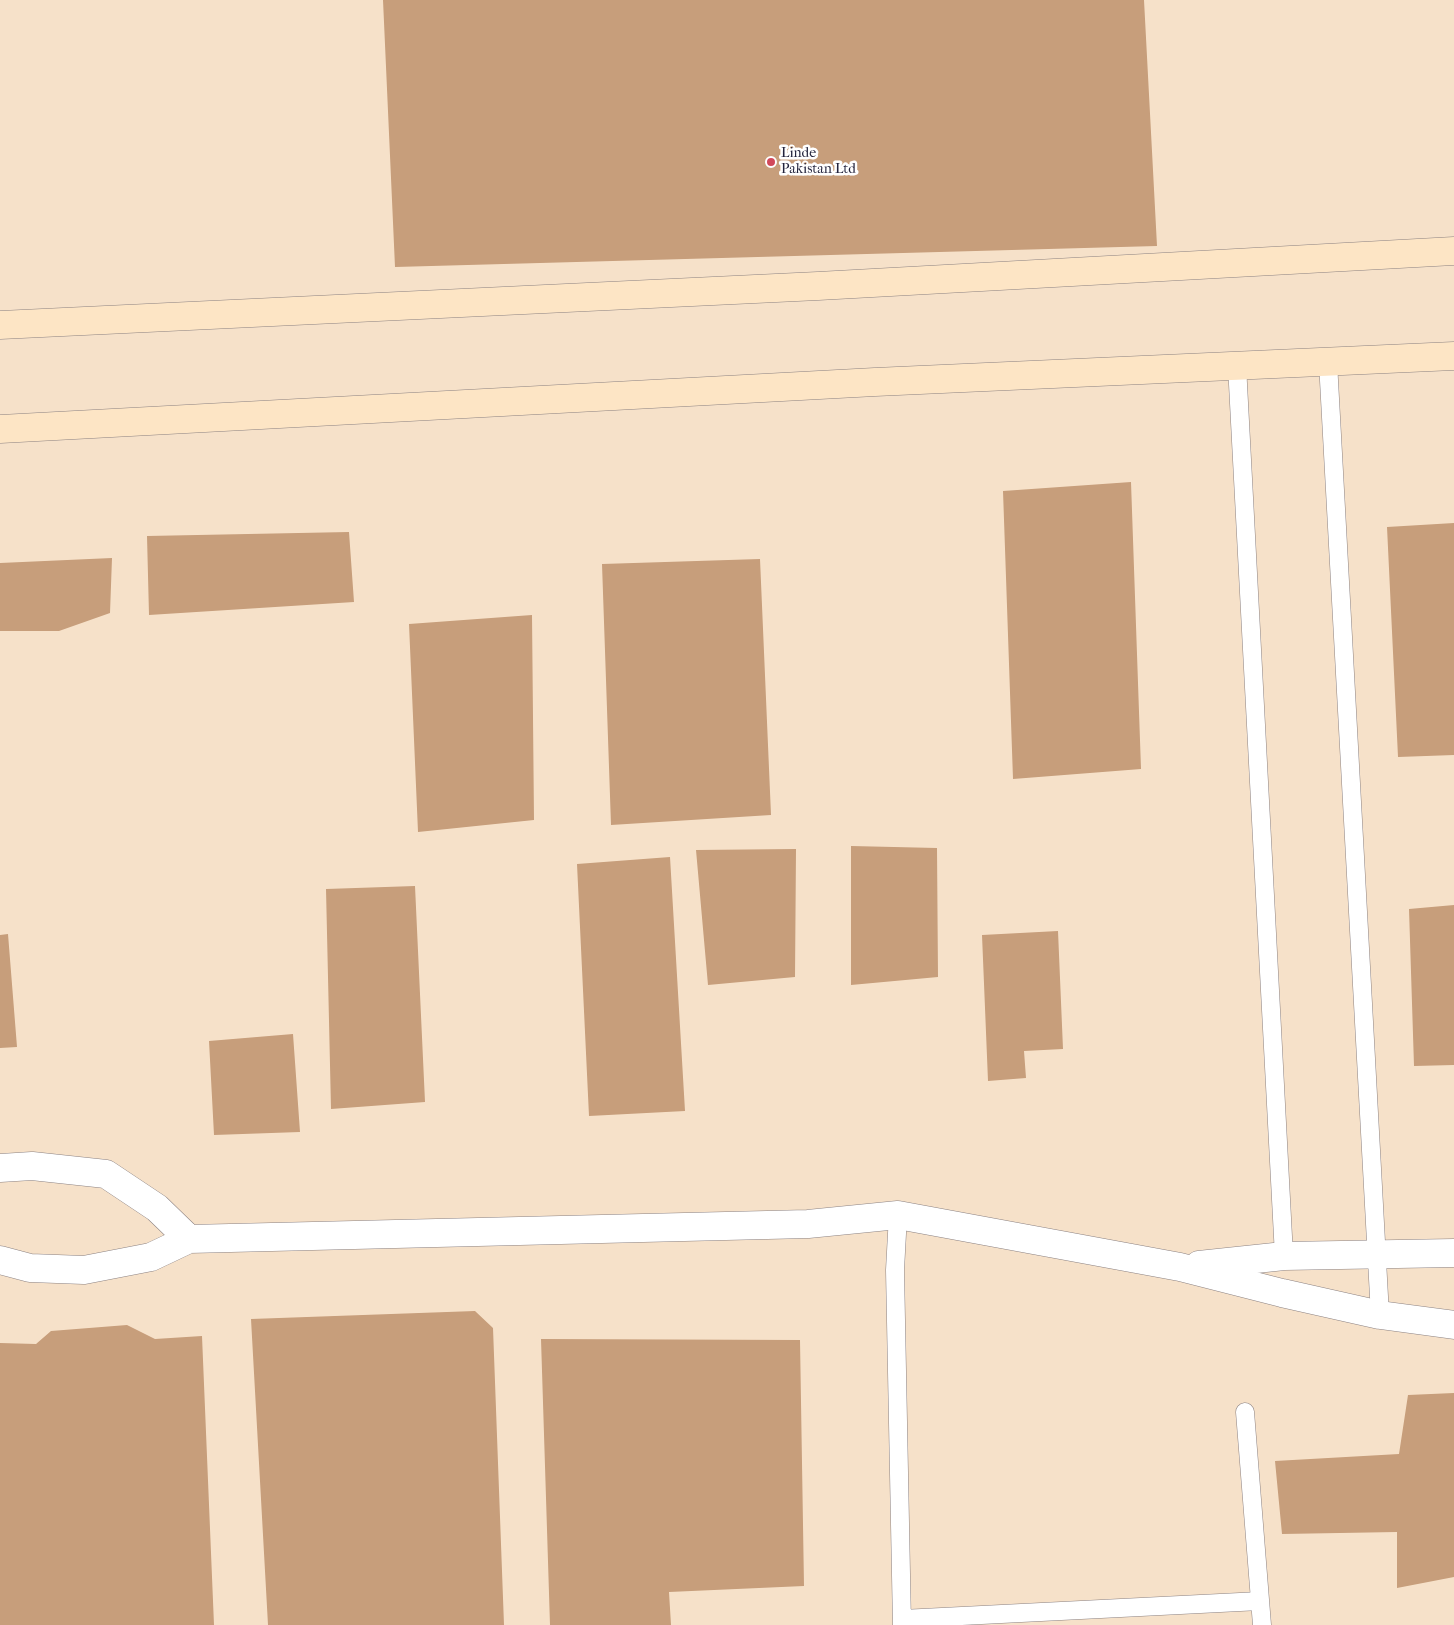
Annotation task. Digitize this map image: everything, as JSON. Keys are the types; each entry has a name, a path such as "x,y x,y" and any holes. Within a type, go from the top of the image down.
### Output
{"street":[{"path":"0,325 818,286 1454,251"},
{"path":"0,429 855,383 1454,356"},
{"path":"0,1168 32,1166 106,1174 157,1208 189,1239"},
{"path":"0,1260 30,1268 84,1270 151,1256 189,1239 808,1224 898,1215 1180,1267 1282,1293 1380,1314 1454,1325"},
{"path":"1180,1267 1284,1256 1376,1256 1454,1253"}],"lane":[{"path":"1328,362 1380,1314"},
{"path":"1237,365 1284,1256"},
{"path":"898,1215 894,1270 902,1622 1260,1601"},
{"path":"1244,1412 1262,1625"}],"building":[{"name":"Linde Pakistan Ltd","path":"383,0 1144,0 1157,246 395,267"},
{"path":"1131,482 1141,769 1013,779 1003,491"},
{"path":"1454,523 1454,755 1398,757 1387,527"},
{"path":"349,532 354,602 149,615 147,536"},
{"path":"112,558 110,613 59,631 0,631 0,563"},
{"path":"760,559 771,815 611,825 602,564"},
{"path":"532,615 534,820 418,832 409,624"},
{"path":"851,846 937,848 938,977 851,985"},
{"path":"796,849 795,977 708,985 696,850"},
{"path":"670,857 685,1111 589,1116 577,864"},
{"path":"415,886 425,1102 331,1109 326,889"},
{"path":"1454,905 1454,1065 1414,1066 1409,909"},
{"path":"1058,931 1063,1049 1024,1051 1026,1078 988,1081 982,935"},
{"path":"8,934 17,1047 0,1048 0,935"},
{"path":"293,1034 300,1132 214,1135 209,1041"},
{"path":"475,1311 493,1328 504,1625 268,1625 251,1319"},
{"path":"127,1325 155,1339 202,1336 214,1625 0,1625 0,1343 36,1344 51,1331"},
{"path":"541,1339 800,1340 804,1586 669,1592 671,1625 550,1625"},
{"path":"1454,1393 1454,1577 1397,1588 1397,1532 1282,1534 1275,1461 1399,1454 1408,1395"}],"place":[{"name":"Linde Pakistan Ltd","path":"771,162"}]}
